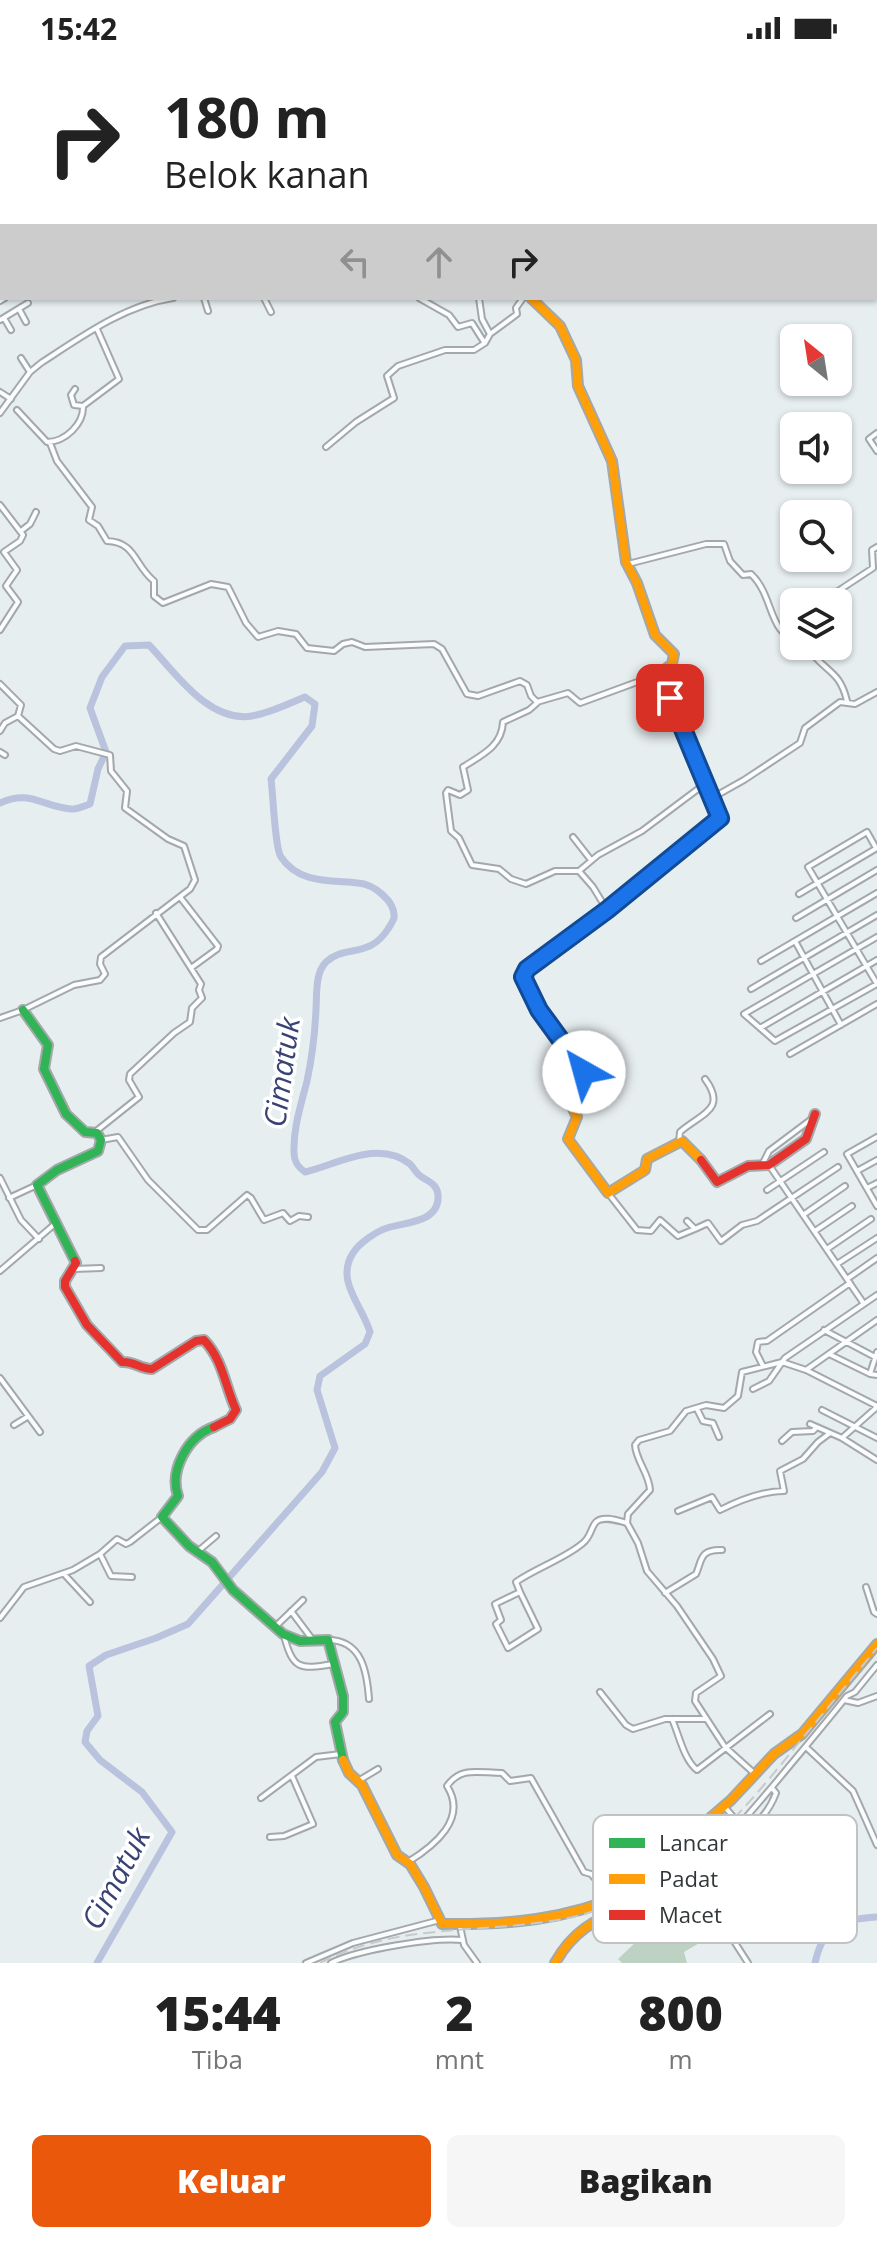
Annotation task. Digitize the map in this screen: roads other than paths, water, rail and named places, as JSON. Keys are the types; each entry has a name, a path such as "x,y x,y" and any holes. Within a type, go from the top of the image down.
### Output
{"street":[{"path":"143,300 144,304"},
{"path":"0,413 30,372 97,329 144,304 163,300"},
{"path":"205,300 208,311"},
{"path":"265,300 271,312"},
{"path":"423,300 449,315 458,327 472,323 485,343"},
{"path":"479,300 482,319 490,334"},
{"path":"326,447 356,422 394,398 387,376 398,366 445,350 474,350 517,314 516,308 522,300"},
{"path":"533,300 560,326 576,360 578,386 612,461 615,497 628,564 655,635 674,654 675,662 659,674 580,703 568,693 537,702 529,710 503,722 497,744 463,767 468,790 460,795 448,790 446,793 451,831 459,838 472,865 499,869 511,879 526,884 555,871 579,871 591,860 642,831 706,783"},
{"path":"11,330 2,319 28,303"},
{"path":"19,309 26,322"},
{"path":"75,389 71,395 74,405 83,406 119,378 97,329"},
{"path":"21,358 30,372"},
{"path":"0,392 11,399"},
{"path":"50,443 72,431 83,416 83,406"},
{"path":"17,410 50,443 57,461 92,507 89,520 98,526 107,541 117,541 130,548 141,571 154,581 154,596 163,603 211,584 228,587 246,623 258,637 278,631 287,632 296,634 307,648 334,651 352,642 365,647 434,644 442,649 467,694 478,696 520,681 527,685 537,702"},
{"path":"877,433 869,439 877,451"},
{"path":"0,505 21,531 22,538 2,553 17,570 6,586 18,602 0,630"},
{"path":"21,531 32,522 36,512"},
{"path":"628,564 706,544 724,544 736,568 743,575 751,574 755,578 780,629"},
{"path":"843,588 873,568 872,550 877,547"},
{"path":"820,660 838,677 847,701"},
{"path":"659,674 720,818 607,910 527,969 523,977 539,1010 584,1072 584,1077 572,1085 568,1095 577,1117 568,1139 637,1230 651,1231 660,1220 678,1236 708,1223 721,1241 838,1167"},
{"path":"0,684 21,705 18,716"},
{"path":"712,798 800,743 805,728 840,702 855,704 877,692"},
{"path":"0,731 7,720 18,716"},
{"path":"0,1018 74,985 100,980 105,974 100,964 101,957 190,889 195,880 186,849 125,808 127,788 112,773 108,754 76,746 56,750 18,716"},
{"path":"799,894 818,883 877,848 867,832 808,867 818,883 856,949 867,966 877,984 775,1041 744,1014 856,949 877,937"},
{"path":"573,837 591,860"},
{"path":"796,918 877,870"},
{"path":"579,871 607,910"},
{"path":"761,961 877,893"},
{"path":"180,897 218,946 191,968"},
{"path":"9,1198 98,1151 98,1136 139,1097 129,1080 130,1074 191,1021 192,1008 202,996 199,990 201,984 156,913"},
{"path":"751,989 877,915"},
{"path":"795,941 841,1025"},
{"path":"760,1028 877,960"},
{"path":"790,1054 877,1004"},
{"path":"23,1010 48,1045 44,1069 64,1111 85,1132 118,1137 148,1180 198,1230 207,1230 247,1195 264,1220 283,1213 290,1221 299,1216 308,1217"},
{"path":"679,1142 680,1132 709,1110 715,1100 714,1092 705,1079"},
{"path":"608,1193 645,1170 647,1159 679,1142 688,1144 717,1182 745,1166 766,1164 806,1139 812,1118"},
{"path":"877,1137 847,1154 877,1206"},
{"path":"767,1190 824,1152"},
{"path":"857,1171 877,1160"},
{"path":"766,1164 864,1304"},
{"path":"0,1178 25,1225 39,1239"},
{"path":"867,1188 877,1183"},
{"path":"0,1618 24,1587 64,1574 100,1554 117,1539 126,1544 130,1542 162,1517 178,1496 175,1475 191,1445 200,1434 225,1423 236,1412 228,1395 223,1370 210,1345 200,1339 152,1369 144,1369 132,1361 119,1360 98,1333 87,1325 65,1287 65,1281 76,1263 37,1185"},
{"path":"803,1215 845,1186"},
{"path":"815,1231 852,1206"},
{"path":"827,1249 871,1219"},
{"path":"687,1221 695,1229"},
{"path":"0,1271 56,1223"},
{"path":"837,1264 877,1238"},
{"path":"763,1366 756,1352 758,1342 767,1341 877,1258"},
{"path":"74,1269 101,1268"},
{"path":"753,1389 769,1381 782,1362 824,1330 877,1295"},
{"path":"806,1370 877,1320"},
{"path":"824,1330 876,1355 870,1374"},
{"path":"829,1354 877,1375"},
{"path":"755,1775 725,1747 695,1701 694,1696 721,1676 711,1656 645,1569 639,1547 627,1523 628,1514 650,1490 635,1452 636,1442 669,1432 682,1414 690,1409 709,1405 722,1408 733,1402 740,1388 742,1372 782,1362 806,1370 877,1406 842,1438"},
{"path":"0,1378 40,1432"},
{"path":"697,1409 703,1421 713,1423 719,1437"},
{"path":"822,1410 877,1438"},
{"path":"14,1425 27,1417"},
{"path":"810,1424 842,1438 877,1460"},
{"path":"782,1441 791,1432 812,1431 817,1427"},
{"path":"678,1511 712,1497 721,1510 735,1502 773,1490 784,1491 780,1471 806,1457 830,1433"},
{"path":"162,1517 197,1552 208,1558 233,1590 259,1615 276,1626 283,1634 291,1659 308,1669 333,1664"},
{"path":"520,1592 495,1604 501,1620 496,1624 508,1648 538,1629 516,1582 581,1545 592,1534 599,1520 627,1523"},
{"path":"197,1552 216,1536"},
{"path":"665,1593 696,1574 698,1560 703,1556 722,1550"},
{"path":"100,1554 111,1576 132,1577"},
{"path":"64,1574 90,1602"},
{"path":"866,1587 877,1614"},
{"path":"276,1626 303,1600"},
{"path":"291,1611 312,1639"},
{"path":"283,1634 300,1641 328,1640 346,1644 363,1660 369,1699"},
{"path":"328,1640 343,1696 343,1712 335,1722 341,1754 397,1855 408,1862 442,1924 460,1926 568,1916 593,1907"},
{"path":"714,1815 774,1754 802,1734 877,1644"},
{"path":"748,1815 877,1665"},
{"path":"600,1692 629,1727 640,1728 672,1719 706,1719"},
{"path":"844,1700 858,1703 877,1696"},
{"path":"672,1719 687,1758 696,1770 700,1770 770,1714"},
{"path":"807,1748 853,1791 877,1845"},
{"path":"261,1798 318,1756 341,1754"},
{"path":"358,1781 378,1769"},
{"path":"408,1862 436,1843 450,1821 454,1807 447,1786 457,1773 502,1773 510,1781 531,1778 584,1872 593,1876"},
{"path":"270,1837 284,1836 313,1824 292,1776"},
{"path":"764,1815 771,1808 776,1793 772,1787"},
{"path":"724,1806 732,1815"},
{"path":"306,1963 353,1943 440,1920"},
{"path":"555,1963 567,1942 581,1927 593,1921"},
{"path":"460,1926 462,1940 477,1963"},
{"path":"331,1963 348,1956 395,1946 462,1940"},
{"path":"735,1943 748,1963"}],"waterway":[{"name":"Cimatuk","path":"0,803 28,798 71,809 90,804 98,769 106,752 90,708 102,677 125,646 149,645 181,681 221,712 252,716 305,697 315,704 312,726 271,779 279,852 288,866 306,876 364,884 377,890 391,906 394,918 381,938 373,944 341,953 322,967 317,984 310,1063 295,1135 295,1159 305,1172 372,1153 398,1157 433,1184 438,1195 437,1204 427,1216 373,1235 356,1249 348,1263 348,1283 370,1332 365,1344 320,1376 317,1390 335,1448 322,1472 188,1624 106,1655 89,1666 98,1716 87,1731 85,1742 100,1760 142,1792 172,1832 97,1963"},
{"name":"Cimatuk","path":"857,1920 877,1917"},
{"name":"Cimatuk","path":"815,1963 822,1943"}],"railway":[{"path":"737,1815 877,1648"},
{"path":"320,1963 375,1942 403,1936 545,1922 593,1911"}]}
